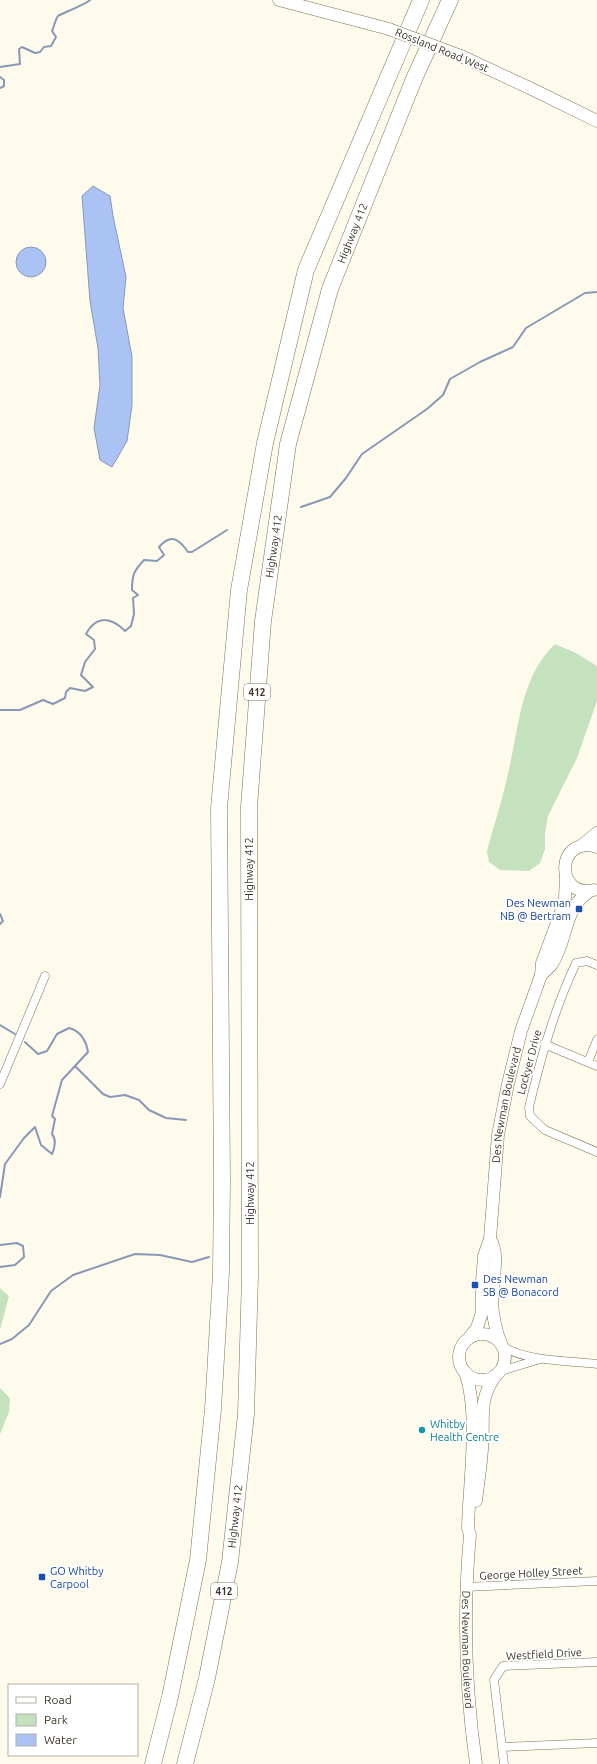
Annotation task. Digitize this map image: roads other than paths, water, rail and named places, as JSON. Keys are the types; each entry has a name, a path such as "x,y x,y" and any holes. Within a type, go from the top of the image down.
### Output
{"highway":[{"name":"412","path":"153,1764 163,1728 198,1560 213,1409 221,1273 222,1196 219,808 239,590 265,443 306,270 421,0"},
{"name":"Highway 412","path":"185,1764 207,1678 230,1562 246,1414 250,1276 249,807 262,620 288,444 330,289 414,79 450,0"},
{"path":"145,1764 163,1728"}],"street":[{"name":"Rossland Road West","path":"279,0 389,29 461,56 536,90 597,121"},
{"path":"581,846 597,833"},
{"path":"581,846 597,847"},
{"name":"Des Newman Boulevard","path":"469,1338 477,1328 481,1319 484,1256 490,1238 498,1136 521,1031 541,975 542,963 562,910 565,897 565,861 574,849 581,846"},
{"path":"566,877 575,888 593,890"},
{"name":"Des Newman Boulevard","path":"541,975 552,965 560,950 574,906 593,890"},
{"name":"Lockyer Drive","path":"597,965 587,960 576,963 564,989 544,1044 529,1107 530,1116 545,1130 597,1152"},
{"path":"0,1084 45,976"},
{"path":"588,1062 597,1040"},
{"path":"544,1044 597,1066"},
{"name":"Des Newman Boulevard","path":"490,1238 494,1244 495,1254 492,1304 496,1328 502,1345"},
{"path":"542,1359 498,1373 484,1380 477,1380 464,1372 459,1358 460,1350 469,1338 484,1334 491,1336 512,1353 542,1359 597,1364"},
{"path":"498,1373 505,1361 502,1345"},
{"name":"Des Newman Boulevard","path":"464,1372 470,1390 472,1403 472,1444 468,1528 470,1535"},
{"name":"Des Newman Boulevard","path":"476,1764 465,1661 465,1587 470,1535 473,1528 482,1450 482,1404 489,1386 498,1373"},
{"name":"George Holley Street","path":"465,1587 597,1581"},
{"name":"Westfield Drive","path":"502,1747 494,1680 503,1666 597,1662"},
{"path":"504,1764 502,1747 597,1743"}],"water":[{"path":"93,186 110,196 126,277 123,308 132,357 132,405 127,441 112,467 100,460 94,428 100,385 98,348 90,301 82,196"},
{"path":"31,247 42,251 46,262 42,273 31,277 20,273 16,262 20,251"}],"waterway":[{"path":"0,67 20,64 19,49 22,47 35,53 40,52 44,47 51,46 56,37 52,31 58,16 90,0"},
{"path":"0,77 4,80 4,86 0,88"},
{"path":"301,507 330,497 346,478 362,454 427,409 443,395 450,379 480,362 513,347 526,328 585,293 597,292"},
{"path":"0,710 20,710 43,700 53,704 65,698 66,692 70,688 85,691 93,687 81,675 85,662 95,649 94,640 86,634 94,624 104,620 120,626 125,631 131,626 134,614 133,598 138,595 132,590 132,580 134,573 144,560 157,561 164,555 159,547 167,540 175,539 188,552 192,552 227,530"},
{"path":"0,914 3,921 0,924"},
{"path":"0,1025 15,1034"},
{"path":"0,1197 5,1164 24,1138 35,1127 41,1145 52,1154 55,1144 55,1139 52,1134 55,1119 52,1116 62,1080 88,1052 82,1037 76,1031 69,1028 57,1034 47,1051 38,1054 25,1042"},
{"path":"75,1066 103,1094 110,1097 125,1095 139,1100 149,1110 166,1118 186,1120"},
{"path":"0,1245 17,1243 23,1246 24,1257 15,1265 0,1267"},
{"path":"0,1344 12,1339 29,1325 51,1291 73,1275 135,1254 160,1255 192,1262 209,1257"}],"place":[{"name":"Des Newman NB @ Bertram","path":"579,909"},
{"name":"Des Newman SB @ Bonacord","path":"475,1285"},
{"name":"Whitby Health Centre","path":"422,1430"},
{"name":"GO Whitby Carpool","path":"42,1577"}]}
